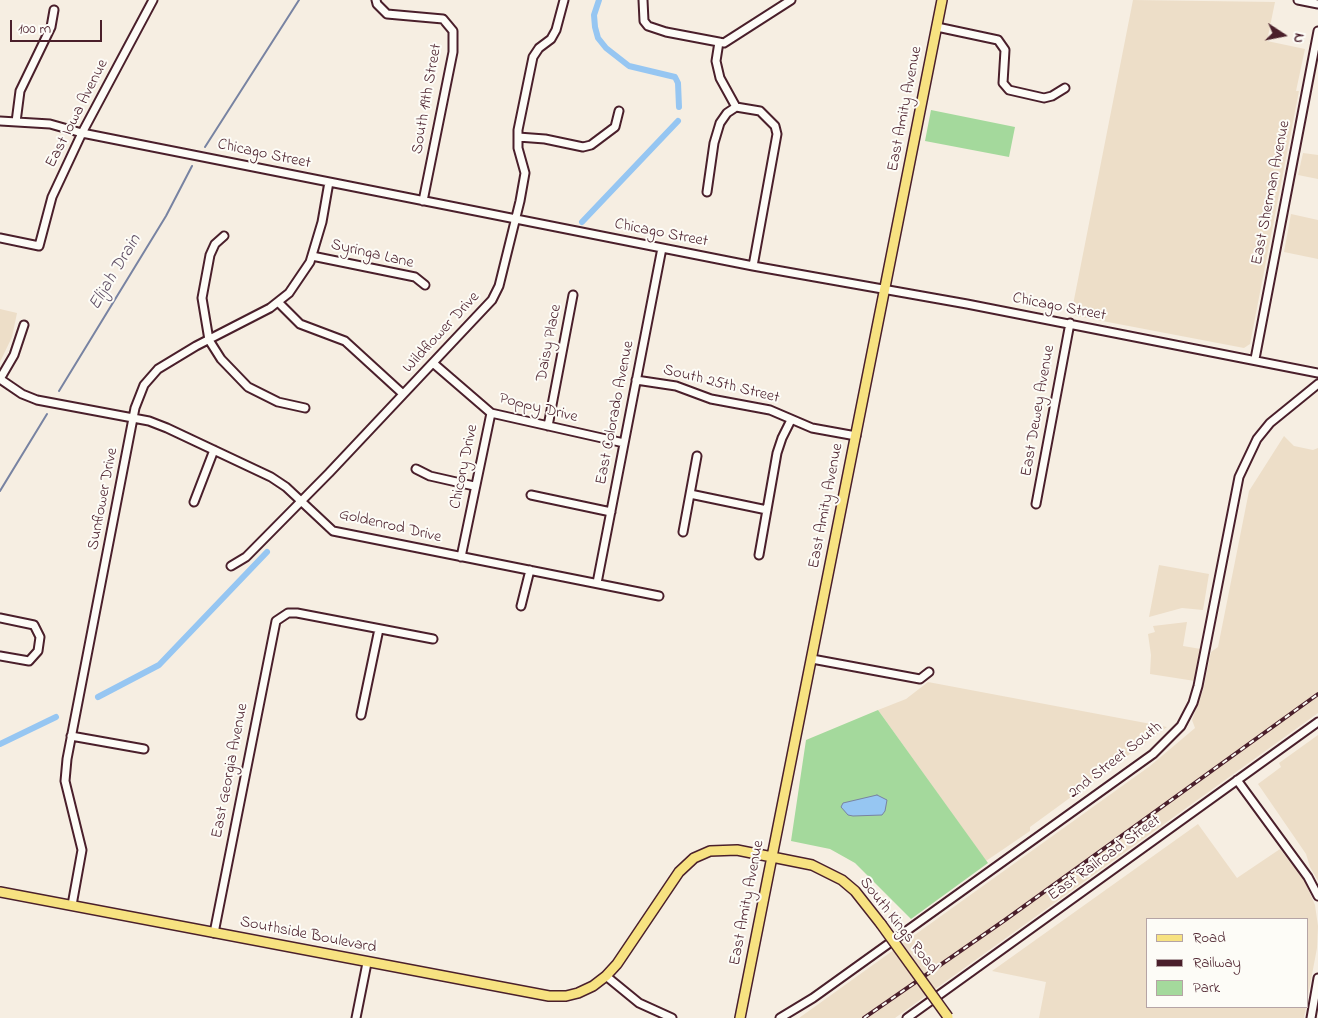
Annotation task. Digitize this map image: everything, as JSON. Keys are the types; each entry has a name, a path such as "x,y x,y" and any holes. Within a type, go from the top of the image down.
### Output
{"main road":[{"name":"East Amity Avenue","path":"740,1018 942,0"},
{"name":"South Kings Road","path":"606,976 617,964 679,872 694,858 710,851 724,850 812,865 842,880 855,891 881,924 948,1018"},
{"name":"Southside Boulevard","path":"0,892 549,996 566,996 578,992 593,986 606,976"}],"street":[{"name":"East Iowa Avenue","path":"0,238 39,246 52,197 82,133 153,0"},
{"name":"South 19th Street","path":"376,0 377,4 388,14 443,20 453,32 453,52 423,201"},
{"name":"Wildflower Drive","path":"232,566 246,557 301,501 492,300 499,286 516,219 525,173 518,148 518,137 521,108 533,58 538,48 551,39 556,30 564,0"},
{"path":"643,0 644,21 648,26 666,32 724,43 791,0"},
{"path":"1298,0 1318,4"},
{"path":"16,122 20,91 46,41 54,10"},
{"path":"937,27 991,38 1001,42 1005,50 1003,83 1008,90 1044,98 1052,96 1065,88"},
{"name":"East Sherman Avenue","path":"1255,359 1318,31"},
{"path":"719,42 716,61 720,78 736,107"},
{"path":"707,192 714,143 720,123 727,113 736,107 760,111 775,126 777,134 753,266"},
{"path":"518,137 545,139 583,147 590,145 614,127 619,111"},
{"name":"Chicago Street","path":"0,121 50,124 82,133 753,266 885,288 1318,372"},
{"name":"Sunflower Drive","path":"72,905 82,850 65,781 71,736 134,418 144,385 158,369 270,308 289,293 312,256 329,182"},
{"path":"224,236 215,244 210,255 202,298 209,340 221,359 248,387 278,402 305,408"},
{"name":"East Colorado Avenue","path":"597,583 662,248"},
{"name":"Syringa Lane","path":"312,256 415,277 425,285"},
{"name":"Daisy Place","path":"548,426 573,295"},
{"path":"278,302 300,324 345,342 403,394"},
{"name":"East Dewey Avenue","path":"1036,504 1070,323"},
{"path":"0,379 14,355 24,325"},
{"name":"Poppy Drive","path":"433,363 491,413 624,443"},
{"name":"Goldenrod Drive","path":"0,379 22,394 37,400 134,418 167,428 271,477 301,501 333,531 659,596"},
{"name":"South 25th Street","path":"636,380 676,386 712,399 770,410 812,428 856,436"},
{"name":"2nd Street South","path":"780,1018 821,992 1153,754 1181,726 1193,703 1198,686 1239,477 1257,439 1270,423 1318,384"},
{"name":"Chicory Drive","path":"461,557 474,486 491,413"},
{"path":"759,555 777,453 791,420"},
{"path":"194,502 214,450"},
{"path":"683,532 698,456"},
{"path":"416,469 430,476 474,486"},
{"path":"690,494 767,510"},
{"path":"531,495 611,512"},
{"path":"521,606 530,570"},
{"name":"East Georgia Avenue","path":"214,933 274,625 280,616 297,612 378,629"},
{"path":"0,618 34,624 40,637 38,651 29,661 0,656"},
{"path":"361,716 378,629 433,639"},
{"path":"812,659 920,679 929,672"},
{"name":"East Railroad Street","path":"907,1018 1318,722"},
{"path":"71,736 144,749"},
{"path":"1237,780 1308,877 1318,896"},
{"path":"356,1018 367,963"},
{"path":"606,976 638,1003 672,1018"},
{"path":"1311,1018 1318,978"}],"shaded area":[{"path":"1133,0 1275,2 1267,41 1305,49 1296,91 1299,91 1250,344 1244,348 1071,315"},
{"path":"1303,153 1318,155 1318,179 1298,175"},
{"path":"1291,214 1318,220 1318,259 1284,252"},
{"path":"0,309 17,313 12,337 0,362"},
{"path":"1284,436 1294,446 1313,450 1318,448 1318,713 895,1018 799,1018 1150,766 1195,728 1192,720 1203,690 1211,652 1218,647 1249,491"},
{"path":"1159,565 1209,574 1203,610 1182,608 1149,617"},
{"path":"1187,622 1183,646 1201,649 1195,681 1150,674 1151,655 1148,634 1155,632 1153,626"},
{"path":"928,682 1167,727 1030,827 1030,831 986,861 878,710 906,699"},
{"path":"1318,735 1318,881 1310,867 1306,854 1258,784 1281,767 1279,763"},
{"path":"1198,824 1237,878 1280,849 1305,881 1315,905 1318,926 1317,948 1308,996 1308,918 1146,918 1146,1008 1306,1008 1304,1018 1039,1018 1046,982 992,971"}],"green space":[{"path":"931,110 1015,127 1009,157 925,141"},
{"path":"878,710 988,863 911,919 855,863 830,849 791,841 806,740"}],"water":[{"path":"877,795 887,800 885,811 882,815 853,816 848,815 841,807 843,803"}],"waterway":[{"name":"Elijah Drain","path":"205,147 299,0"},
{"path":"599,0 594,15 598,38 606,48 629,66 675,77 678,83 679,107"},
{"path":"582,222 678,121"},
{"name":"Elijah Drain","path":"59,391 166,216 192,166"},
{"name":"Elijah Drain","path":"0,491 47,414"},
{"path":"98,697 159,665 267,552"},
{"path":"0,744 56,717"}],"railway":[{"path":"864,1018 1005,920 1318,694"}]}
